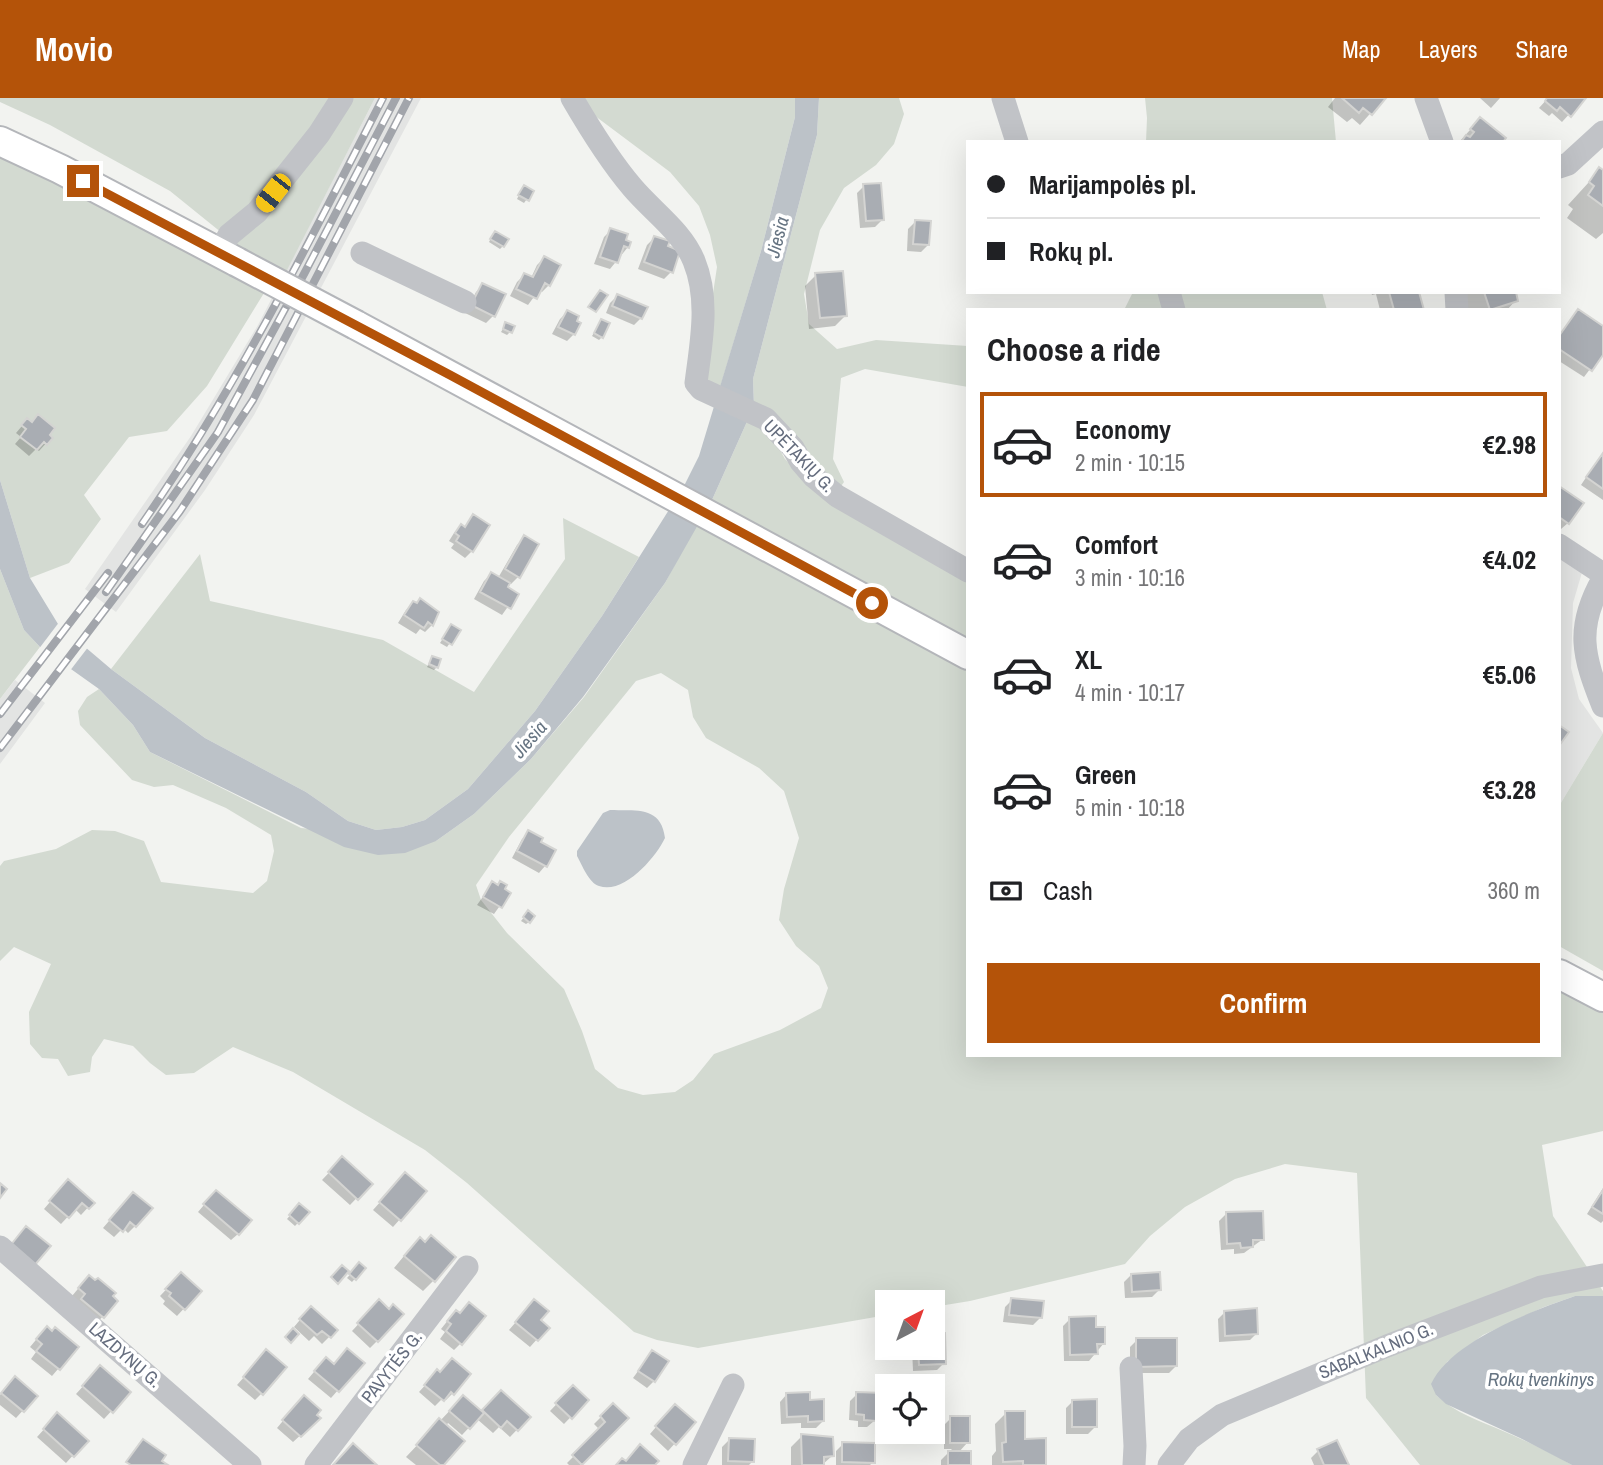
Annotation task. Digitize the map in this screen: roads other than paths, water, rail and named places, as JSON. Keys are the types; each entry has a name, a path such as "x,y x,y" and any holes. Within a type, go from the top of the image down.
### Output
{"main road":[{"path":"0,141 60,169 228,258 966,654"},
{"path":"1561,975 1603,997"}],"street":[{"path":"228,258 229,235 257,212 319,134 342,98"},
{"name":"UPĖTAKIŲ G.","path":"572,98 612,162 676,232 694,260 703,294 703,329 696,383 701,389 765,419 793,448 814,477 837,496 966,570"},
{"path":"1003,98 1016,140"},
{"path":"1426,98 1441,140"},
{"path":"1561,166 1568,164 1603,132"},
{"path":"362,253 465,302"},
{"path":"1561,546 1603,577 1591,600 1585,635 1591,676 1603,706"},
{"name":"LAZDYNŲ G.","path":"0,1247 250,1465"},
{"name":"PAVYTĖS G.","path":"316,1465 467,1267"},
{"name":"SABALKALNIO G.","path":"1169,1465 1189,1439 1222,1415 1387,1346 1541,1287 1603,1275"},
{"path":"1131,1368 1134,1465"},
{"path":"694,1465 733,1385"}],"water":[{"name":"Jiesia","path":"795,98 819,98 817,135 753,379 754,406 712,500 665,583 583,697 531,759 474,814 436,841 405,853 378,855 344,847 150,752 133,725 99,689 40,647 24,630 0,569 0,480 30,578 58,624 111,669 205,738 306,792 348,821 376,830 402,827 425,820 468,789 535,711 602,616 684,486 699,456 761,251 795,117"},
{"path":"610,810 637,811 652,815 663,827 665,838 638,872 619,885 609,887 599,886 592,881 577,856 577,851 603,813"},
{"name":"Rokų tvenkinys","path":"1575,1296 1603,1296 1603,1465 1572,1465 1446,1404 1436,1395 1431,1384 1441,1368 1474,1341 1516,1319"}],"railway":[{"path":"142,524 240,369 383,98"},
{"path":"106,592 218,432 396,98"},
{"path":"0,748 180,511 253,400 409,98"},
{"path":"0,714 108,573"}]}
